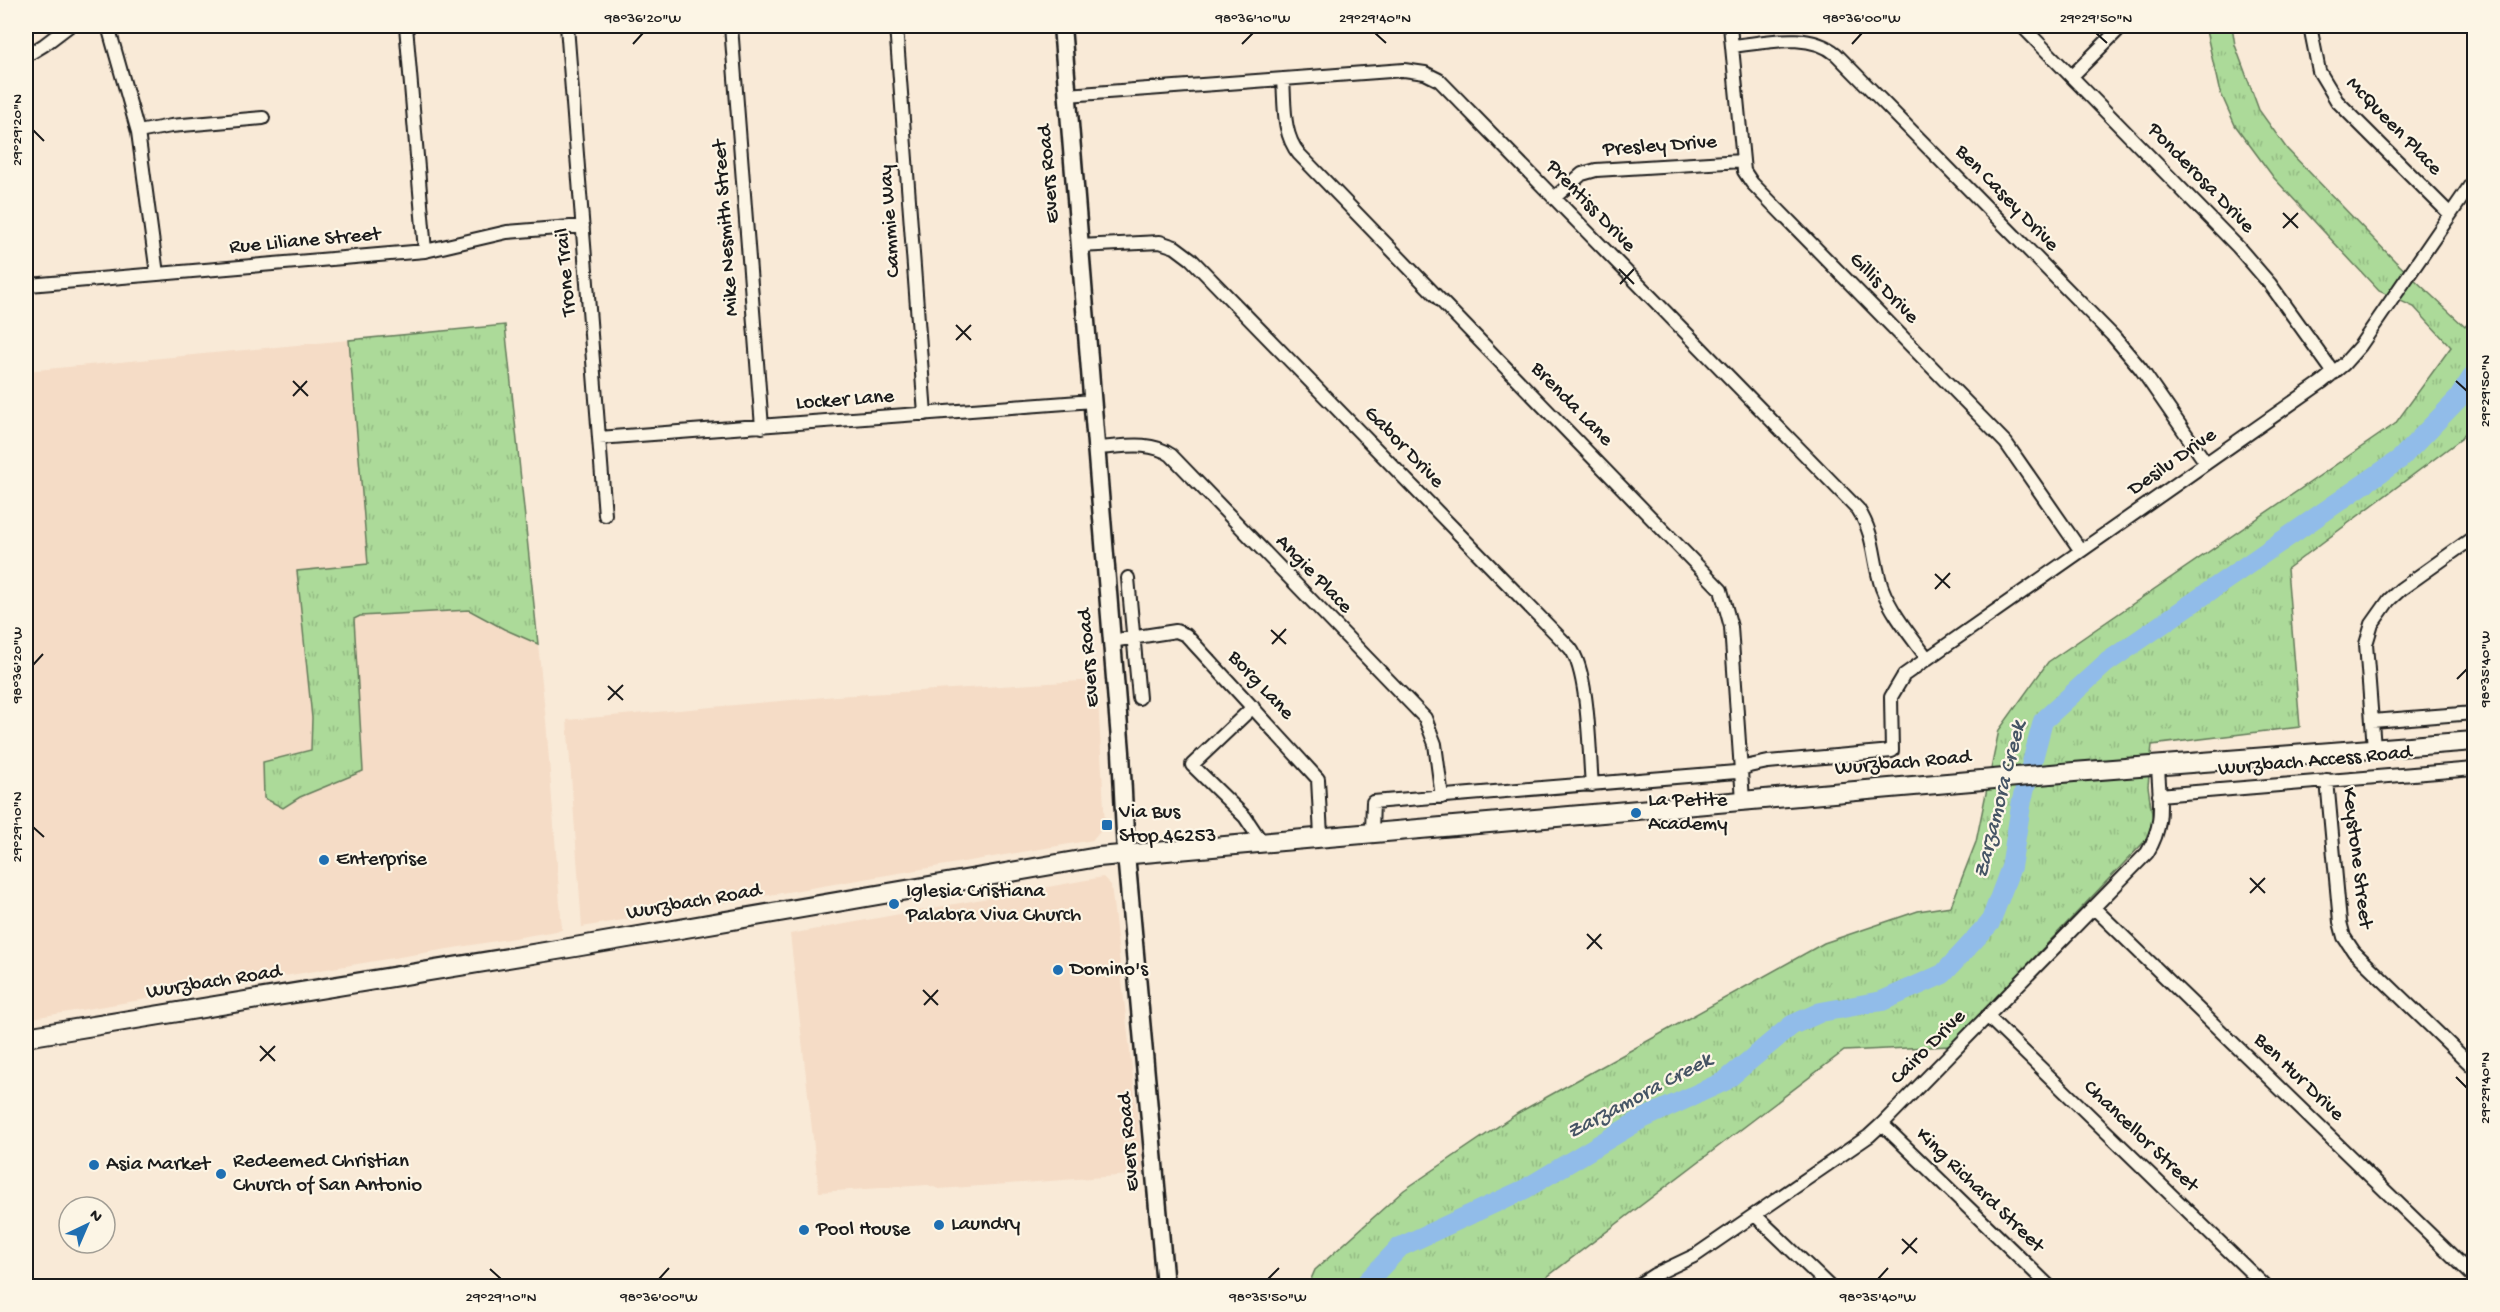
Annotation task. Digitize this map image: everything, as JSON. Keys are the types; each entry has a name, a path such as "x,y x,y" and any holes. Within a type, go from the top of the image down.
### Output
{"main road":[{"name":"Evers Road","path":"1062,26 1121,752 1126,854 1165,1287"},
{"name":"Wurzbach Road","path":"26,1036 575,947 1098,857 1372,831 2158,765 2475,741"}],"street":[{"path":"26,56 69,26"},
{"path":"108,26 138,132 157,274"},
{"path":"406,26 425,251"},
{"name":"Trone Trail","path":"567,26 605,515"},
{"name":"Mike Nesmith Street","path":"731,26 762,427"},
{"name":"Cammie Way","path":"896,26 925,414"},
{"name":"Gillis Drive","path":"1730,26 1742,161 1744,171 1752,183 2006,443 2081,550"},
{"name":"Ponderosa Drive","path":"2022,26 2238,247 2270,284 2334,373"},
{"path":"2072,76 2122,26"},
{"name":"McQueen Place","path":"2310,26 2319,70 2337,101 2450,214"},
{"name":"Ben Casey Drive","path":"1732,46 1800,40 1815,42 1836,54 2114,337 2141,369 2206,463"},
{"name":"Prentiss Drive","path":"1067,95 1404,70 1425,73 1438,80 1858,509 1873,540 1880,580 1886,597 1926,658"},
{"name":"Brenda Lane","path":"1283,79 1288,135 1290,143 1299,154 1721,590 1731,627 1743,800"},
{"path":"138,132 182,124 263,118"},
{"name":"Presley Drive","path":"1554,198 1576,178 1596,170 1742,161"},
{"name":"Desilu Drive","path":"1892,751 1891,697 1904,675 2334,373 2360,346 2475,180"},
{"name":"Rue Liliane Street","path":"29,285 425,251 507,232 583,226"},
{"name":"Gabor Drive","path":"1079,246 1160,242 1175,247 1191,259 1575,653 1581,673 1592,785"},
{"name":"Locker Lane","path":"599,438 1093,401"},
{"name":"Angie Place","path":"1097,448 1143,445 1162,449 1171,455 1425,718 1436,744 1442,797"},
{"path":"2374,748 2366,644 2372,624 2389,600 2401,589 2475,537"},
{"path":"1128,578 1139,698"},
{"name":"Borg Lane","path":"1111,641 1176,631 1186,635 1318,779 1321,836"},
{"path":"1253,708 1192,765 1245,817 1261,842"},
{"name":"Wurzbach Access Road","path":"2372,721 2475,713"},
{"name":"Wurzbach Road","path":"1372,831 1373,802 1740,771 1749,766 1768,762 1892,751"},
{"name":"Cairo Drive","path":"1637,1287 1654,1275 1696,1255 1869,1136 1882,1124 2147,853 2160,827 2158,765"},
{"name":"Wurzbach Access Road","path":"2159,795 2475,769"},
{"name":"Keystone Street","path":"2327,780 2343,937 2354,952 2475,1068"},
{"name":"Ben Hur Drive","path":"2094,908 2475,1276"},
{"name":"Chancellor Street","path":"1988,1016 2265,1287"},
{"name":"King Richard Street","path":"1882,1124 2049,1287"},
{"path":"1755,1215 1829,1287"}],"shaded area":[{"path":"505,325 546,721 562,930 26,1019 26,371"},
{"path":"1097,680 1105,826 1093,840 582,927 567,720 836,696"},
{"path":"1103,877 1111,885 1144,1174 939,1189 928,1185 819,1192 790,934"}],"green space":[{"path":"2205,26 2232,26 2235,45 2259,110 2287,149 2395,261 2465,327 2474,315 2474,420 2461,439 2287,569 2300,727 2152,745 2148,786 2153,821 2145,841 1950,1046 1844,1051 1535,1286 1308,1286 1315,1270 1404,1190 1518,1113 1824,943 1918,911 1951,906 1976,842 1999,730 2048,662 2395,424 2451,347 2414,307 2379,291 2274,178 2235,125 2219,89"},
{"path":"505,325 538,644 469,610 360,616 354,619 363,771 300,797 283,808 264,798 263,762 311,750 312,718 297,571 368,564 349,340"}],"waterway":[{"name":"Zarzamora Creek","path":"1363,1286 1400,1247 1525,1189 1640,1120 1725,1081 1792,1025 1821,1012 1882,1001 1943,974 1990,923 2011,867 2022,800 2043,721 2106,663 2400,459 2458,399 2474,374"}],"place":[{"name":"La Petite Academy","path":"1636,813"},
{"name":"Via Bus Stop 46253","path":"1107,825"},
{"name":"Enterprise","path":"324,860"},
{"name":"Iglesia Cristiana Palabra Viva Church","path":"894,904"},
{"name":"Domino's","path":"1058,970"},
{"name":"Asia Market","path":"94,1165"},
{"name":"Redeemed Christian Church of San Antonio","path":"221,1174"},
{"name":"Laundry","path":"939,1225"},
{"name":"Pool House","path":"804,1230"}]}
